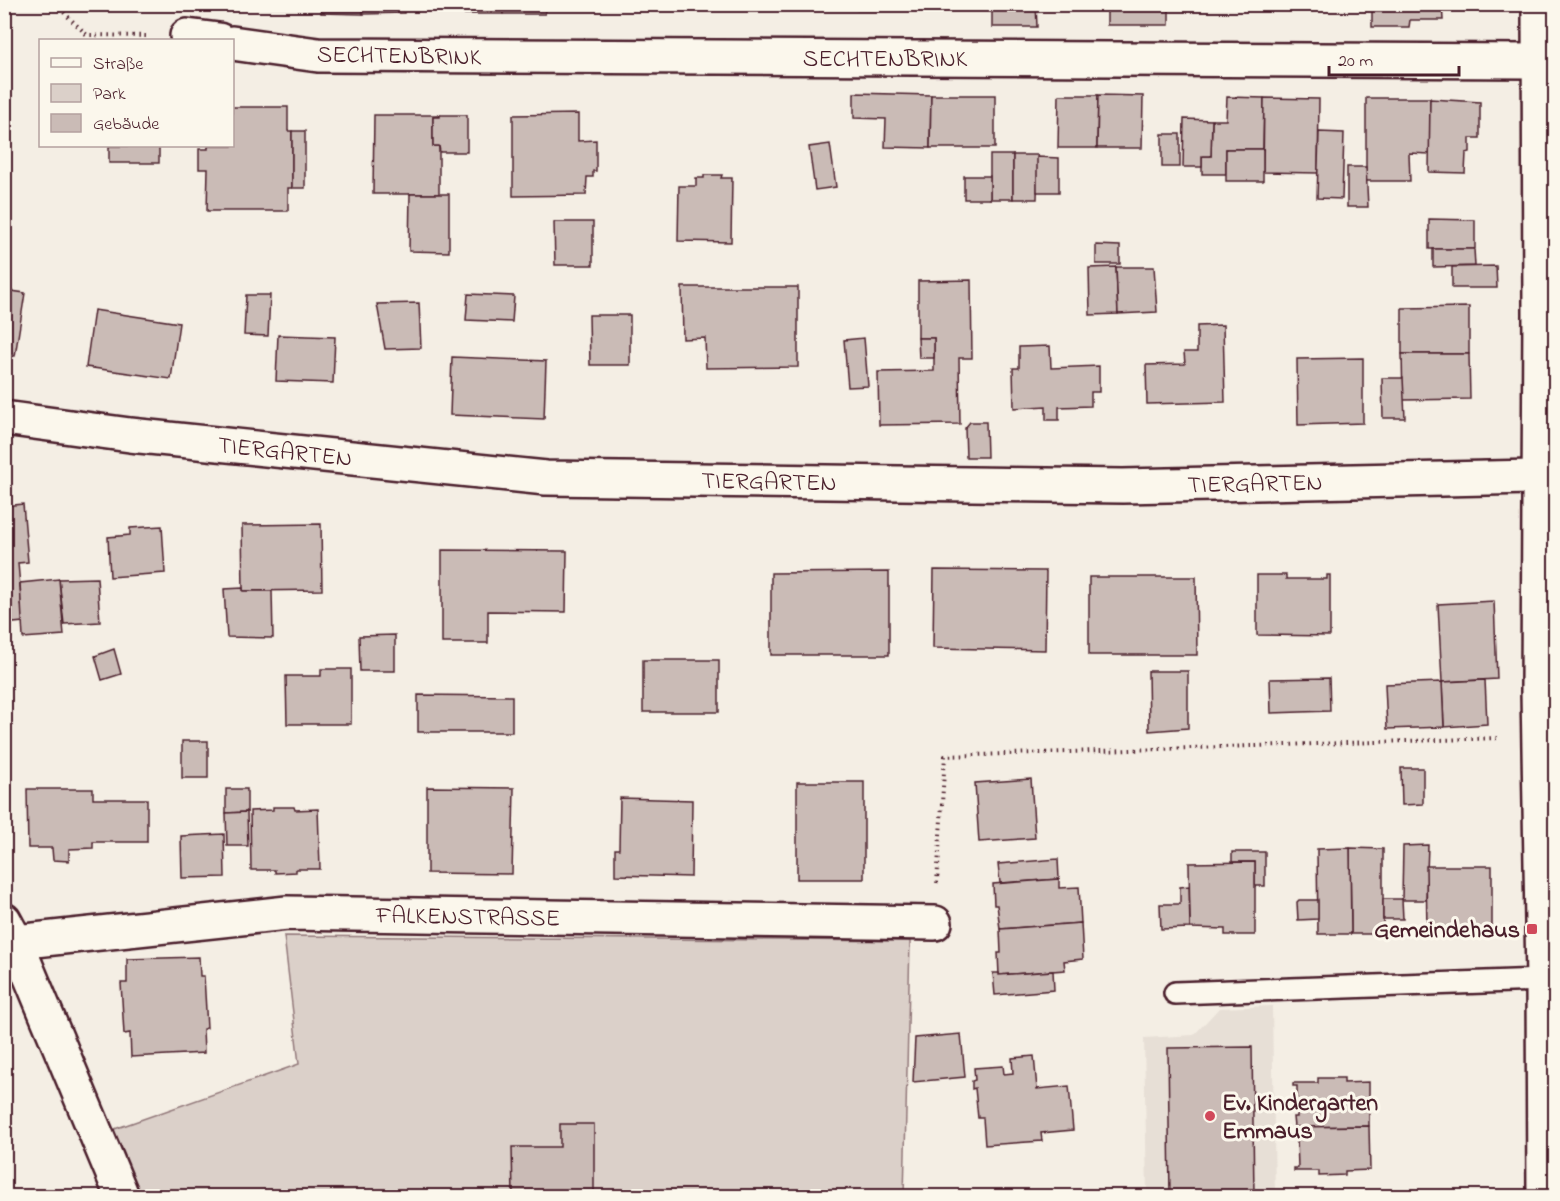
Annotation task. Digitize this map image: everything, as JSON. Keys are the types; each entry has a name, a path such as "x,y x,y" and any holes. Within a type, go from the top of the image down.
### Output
{"street":[{"path":"1539,4 1539,737 1548,889 1544,980 1544,1197"},
{"path":"187,36 211,39"},
{"name":"SECHTENBRINK","path":"234,42 318,55 1539,61"},
{"name":"TIERGARTEN","path":"4,418 130,435 546,478 1124,486 1538,477"},
{"name":"FALKENSTRASSE","path":"8,936 287,913 934,923"},
{"path":"8,936 122,1197"}],"lane":[{"path":"1175,993 1544,980"}],"path":[{"path":"55,4 87,35 187,36"},
{"path":"934,923 945,756 1539,737"}],"shaded area":[{"name":"Ev. Kindergarten Emmaus","path":"1272,1006 1275,1196 910,1196 910,1194 1147,1195 1144,1038 1194,1035 1219,1008"}],"green space":[{"path":"284,936 910,941 904,1196 138,1196 109,1131 299,1064"}],"building":[{"path":"321,4 363,4 363,14 321,13"},
{"path":"363,4 404,4 404,13 363,14"},
{"path":"462,4 503,4 503,14 462,14"},
{"path":"503,4 545,4 545,14 503,14"},
{"path":"857,4 916,4 916,10 857,10"},
{"path":"992,4 1036,4 1037,27 992,27"},
{"path":"1107,4 1169,4 1169,25 1107,25"},
{"path":"1372,4 1442,4 1443,20 1410,20 1409,27 1372,27"},
{"path":"854,93 931,95 930,148 885,147 886,119 854,118"},
{"path":"931,95 995,95 995,148 930,148"},
{"path":"1059,95 1098,95 1097,148 1058,148"},
{"path":"1098,95 1143,96 1142,148 1097,148"},
{"path":"1227,97 1264,98 1263,149 1226,149 1226,174 1202,174 1202,156 1211,156 1212,120 1226,120"},
{"path":"1264,98 1319,99 1318,173 1263,172"},
{"path":"1366,98 1430,98 1430,154 1409,153 1410,181 1366,181"},
{"path":"1430,99 1480,102 1480,138 1470,138 1470,152 1466,153 1465,173 1429,172"},
{"path":"234,107 288,107 288,131 292,131 292,188 288,188 288,211 207,211 208,169 199,169 199,149 208,149 208,147 234,147"},
{"path":"578,114 578,141 596,140 596,171 593,171 593,177 587,177 586,195 513,196 513,115"},
{"path":"374,115 440,115 440,117 433,117 433,146 439,146 439,194 373,194"},
{"path":"440,115 467,115 467,152 440,152 439,146 433,146 433,117 440,117"},
{"path":"1184,119 1212,120 1211,156 1202,156 1202,167 1183,167"},
{"path":"292,131 305,131 305,188 292,188"},
{"path":"1319,132 1344,133 1342,199 1317,198"},
{"path":"1162,134 1180,134 1180,167 1162,167"},
{"path":"830,144 836,187 815,190 809,147"},
{"path":"109,147 159,147 159,163 109,163"},
{"path":"1226,149 1263,149 1263,181 1226,181"},
{"path":"990,155 1013,155 1013,199 990,199"},
{"path":"1013,155 1038,155 1037,199 1013,199"},
{"path":"1037,157 1059,158 1059,192 1037,192"},
{"path":"1347,167 1366,167 1368,207 1347,207"},
{"path":"704,175 722,175 721,178 732,178 731,242 678,241 679,186 696,186 696,178 704,178"},
{"path":"964,176 990,176 990,199 964,199"},
{"path":"410,194 449,194 449,252 409,251"},
{"path":"1429,219 1475,220 1475,249 1429,249"},
{"path":"554,222 593,222 593,265 555,265"},
{"path":"1096,245 1120,246 1120,264 1096,264"},
{"path":"1433,249 1474,249 1475,266 1433,267"},
{"path":"1496,266 1497,288 1452,288 1452,267"},
{"path":"1116,267 1118,314 1090,315 1089,268"},
{"path":"1116,267 1154,267 1157,312 1118,314"},
{"path":"971,280 972,358 959,358 960,424 879,425 878,372 934,371 934,338 918,338 918,281"},
{"path":"682,287 798,287 798,367 706,368 705,338 683,339"},
{"path":"4,290 25,293 15,356 4,355"},
{"path":"468,294 514,296 512,322 466,320"},
{"path":"246,295 270,295 268,336 244,335"},
{"path":"419,303 421,348 385,349 377,304"},
{"path":"1469,307 1469,354 1402,354 1402,308"},
{"path":"94,310 179,323 171,379 86,367"},
{"path":"589,315 630,315 630,365 590,365"},
{"path":"1223,325 1225,402 1147,404 1146,365 1185,364 1184,352 1197,352 1197,326"},
{"path":"278,335 335,337 333,383 276,381"},
{"path":"864,338 868,386 848,387 844,340"},
{"path":"918,338 934,338 934,358 919,358"},
{"path":"1050,346 1051,368 1099,366 1099,392 1091,392 1091,406 1059,407 1059,420 1046,420 1046,406 1014,408 1013,368 1019,368 1019,347"},
{"path":"1402,354 1469,354 1470,399 1403,400"},
{"path":"452,357 546,361 544,419 450,415"},
{"path":"1363,358 1363,423 1298,425 1297,359"},
{"path":"1382,378 1403,378 1405,418 1383,418"},
{"path":"970,422 986,422 987,457 966,457 965,428"},
{"path":"23,504 28,562 18,563 23,622 4,624 4,506"},
{"path":"321,524 322,590 243,591 242,525"},
{"path":"162,526 165,573 110,577 108,537 130,535 130,528"},
{"path":"442,550 567,551 566,612 488,611 488,643 442,643"},
{"path":"934,570 1046,571 1045,650 933,648"},
{"path":"889,572 889,655 771,655 771,573"},
{"path":"1257,575 1286,575 1286,579 1327,579 1327,575 1330,575 1330,636 1257,635"},
{"path":"1089,577 1196,577 1197,655 1089,655"},
{"path":"97,578 100,622 64,624 59,579"},
{"path":"59,579 64,635 23,638 20,583"},
{"path":"243,588 243,591 272,591 273,638 227,637 224,589"},
{"path":"1494,601 1497,679 1442,682 1438,604"},
{"path":"395,635 395,671 360,671 359,636"},
{"path":"114,649 121,674 102,680 95,656"},
{"path":"643,660 719,660 719,712 643,712"},
{"path":"321,669 351,669 351,724 287,724 286,676 321,676"},
{"path":"1148,671 1188,671 1188,728 1149,731"},
{"path":"1329,678 1330,711 1271,713 1270,679"},
{"path":"1485,680 1487,724 1444,727 1442,682"},
{"path":"1442,682 1444,727 1387,729 1385,684"},
{"path":"418,695 512,696 512,732 418,732"},
{"path":"182,741 208,741 208,778 182,778"},
{"path":"1401,768 1423,768 1423,804 1402,805"},
{"path":"1031,779 1035,838 979,842 975,783"},
{"path":"797,782 864,782 864,879 797,879"},
{"path":"427,787 514,788 512,874 427,873"},
{"path":"27,789 93,789 93,799 147,799 147,842 93,842 93,848 69,849 69,861 53,860 52,848 28,848"},
{"path":"226,789 247,789 247,812 226,813"},
{"path":"620,798 692,800 691,877 615,875 615,849 619,849"},
{"path":"273,807 294,807 295,810 318,809 320,869 296,869 296,872 275,873 275,870 251,870 250,811 273,810"},
{"path":"247,812 248,846 227,846 226,813"},
{"path":"224,834 225,877 182,878 181,836"},
{"path":"1428,845 1426,900 1402,900 1403,846"},
{"path":"1350,848 1383,849 1383,934 1351,934"},
{"path":"1350,848 1351,934 1318,934 1317,849"},
{"path":"1232,852 1265,852 1265,886 1255,886 1255,862 1232,862"},
{"path":"1058,859 1059,879 1000,883 998,864"},
{"path":"1255,862 1255,935 1225,935 1225,929 1190,928 1189,863"},
{"path":"1426,866 1492,866 1492,931 1427,931"},
{"path":"1059,879 1059,888 1079,887 1081,923 1000,929 997,905 994,905 993,884"},
{"path":"1189,886 1190,928 1161,929 1160,904 1180,904 1180,887"},
{"path":"1383,899 1402,899 1403,919 1383,919"},
{"path":"1299,900 1318,900 1318,919 1298,920 1297,902"},
{"path":"1081,923 1083,959 1064,961 1065,970 999,975 1000,929"},
{"path":"199,957 200,976 204,976 207,1028 203,1029 204,1053 131,1057 130,1033 124,1034 121,983 127,983 127,959"},
{"path":"1053,971 1054,990 995,995 993,973 999,973 999,975"},
{"path":"961,1034 965,1077 913,1082 915,1038"},
{"path":"1252,1047 1254,1196 1170,1196 1168,1048"},
{"path":"1034,1056 1037,1089 1069,1086 1073,1130 1041,1133 1042,1141 985,1145 983,1118 978,1118 975,1088 972,1089 972,1081 975,1080 974,1068 1003,1066 1004,1074 1013,1073 1012,1058"},
{"path":"1318,1078 1344,1078 1344,1083 1369,1082 1369,1126 1294,1127 1293,1117 1297,1117 1297,1086 1293,1086 1293,1083 1318,1083"},
{"path":"560,1124 594,1124 594,1196 513,1196 512,1147 560,1147"},
{"path":"1369,1126 1370,1170 1345,1171 1345,1175 1319,1176 1319,1171 1294,1171 1294,1168 1298,1168 1297,1137 1294,1137 1294,1127"}],"place":[{"name":"Gemeindehaus","path":"1532,929"},
{"name":"Ev. Kindergarten Emmaus","path":"1210,1116"}]}
